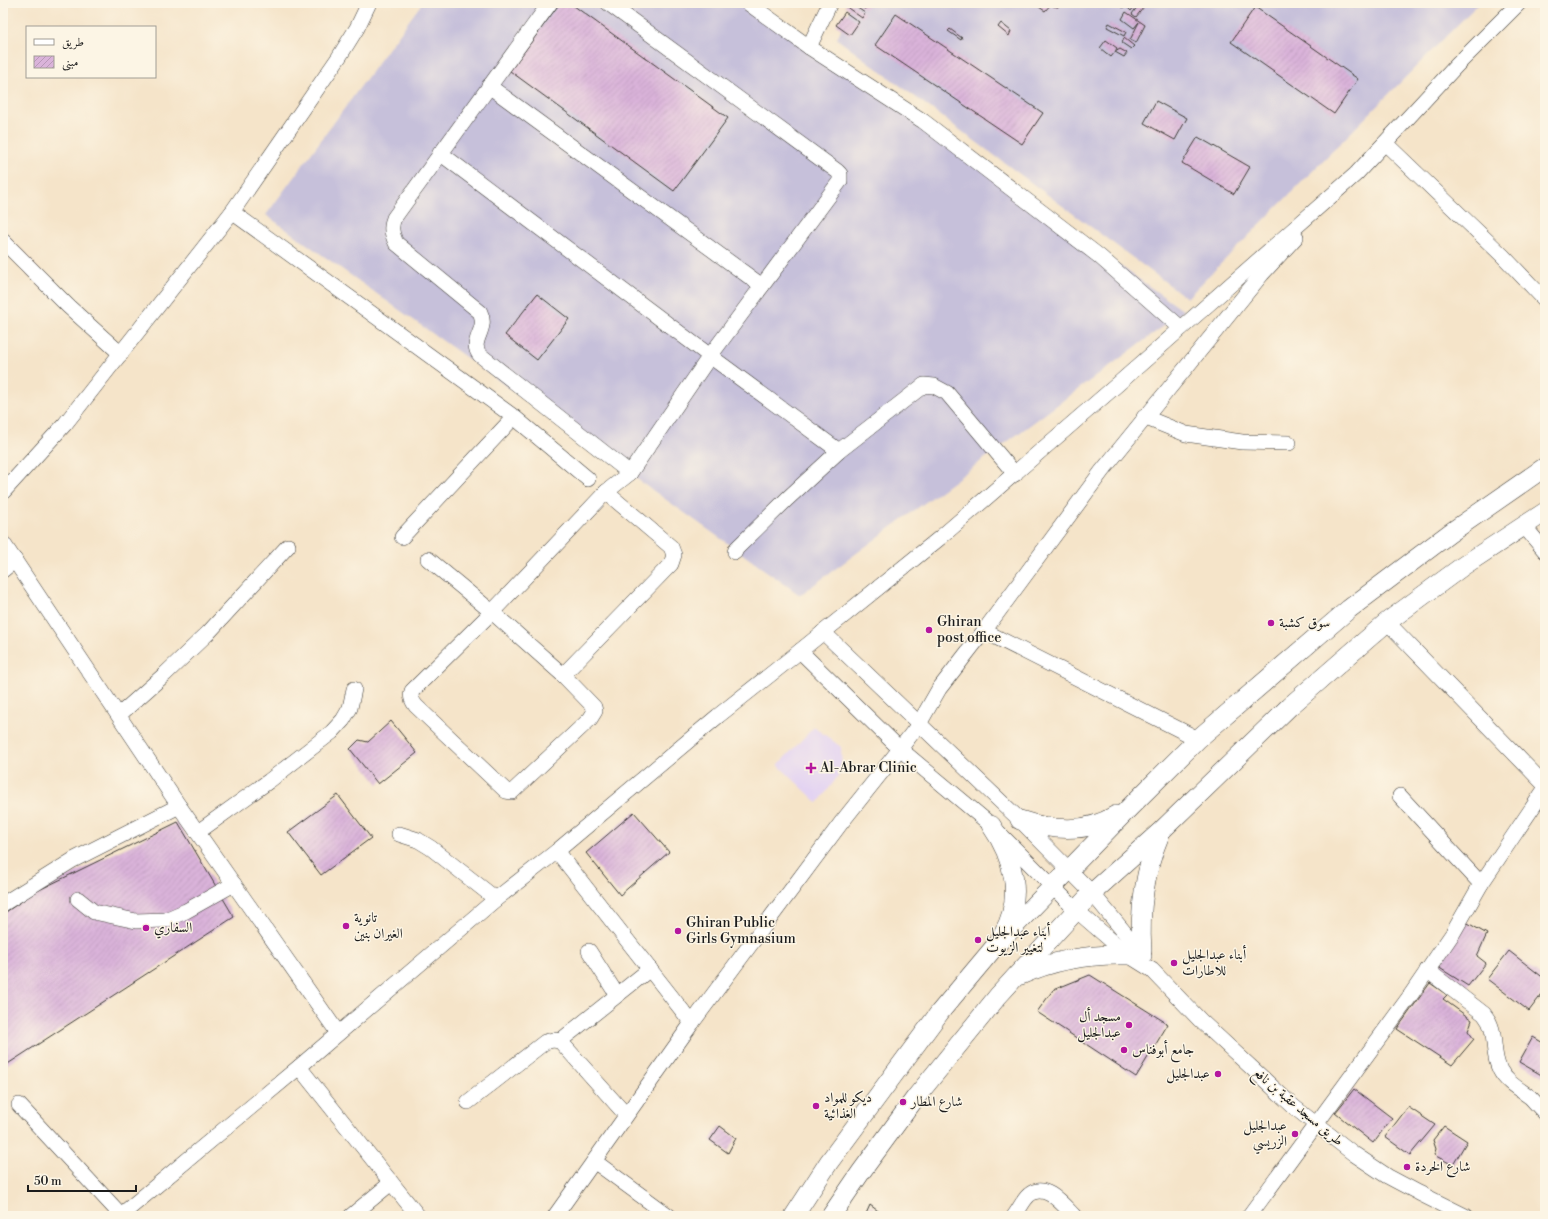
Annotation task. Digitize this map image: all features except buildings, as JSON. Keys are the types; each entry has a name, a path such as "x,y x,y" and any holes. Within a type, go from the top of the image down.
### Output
{"main road":[{"path":"794,1216 829,1162 940,1012 997,944 1130,806 1198,739 1349,609 1450,533 1545,467"},
{"path":"831,1216 861,1172 916,1098 998,996 1092,893 1161,831 1289,707 1387,622 1463,566 1545,512"},
{"path":"1020,820 1042,827 1065,829 1088,826 1110,819 1130,806"},
{"path":"991,825 1004,846 1014,875 1012,911 1006,928 997,944"},
{"path":"1016,977 1047,965 1079,957 1135,953 1145,881 1161,831"}],"street":[{"path":"3,492 65,424 232,212 339,58 357,28 369,3"},
{"path":"550,3 394,218 391,224 391,230 396,243 480,312 484,323 476,346 480,355 630,473"},
{"path":"428,559 492,612 563,675 594,707 595,710 593,715 515,791 508,792 416,706 412,701 412,691 492,612 606,492 630,473 710,356 840,181 840,174 608,3"},
{"path":"748,3 809,47 923,120 1099,256 1181,328"},
{"path":"809,47 830,3"},
{"path":"555,1216 692,1023 841,823 900,749 918,724 938,689 984,631 1102,471 1144,417 1262,274 1457,65 1519,3"},
{"path":"489,86 762,286"},
{"path":"1385,143 1504,256 1545,300"},
{"path":"440,153 839,451"},
{"path":"19,1105 120,1215 299,1067 496,899 557,851 718,716 941,537 1356,174"},
{"path":"232,212 514,417 588,479"},
{"path":"3,241 68,306 121,354"},
{"path":"735,552 736,549 787,498 839,451 924,385 934,386 947,393 1014,474"},
{"path":"402,537 514,417"},
{"path":"1144,417 1186,434 1242,442 1289,443"},
{"path":"563,675 671,564 674,555 671,547 606,492"},
{"path":"1524,526 1545,551"},
{"path":"3,543 179,806 338,1033"},
{"path":"119,715 209,632 288,546"},
{"path":"3,570 15,560"},
{"path":"1387,622 1545,785"},
{"path":"984,631 1198,739"},
{"name":"طريق مسجد عقبة بن نافع","path":"822,632 1020,820 1092,893 1135,953"},
{"name":"طريق مسجد عقبة بن نافع","path":"800,651 900,749 991,825 1076,910 1135,953 1200,1020 1254,1071 1315,1125 1354,1154 1388,1176 1419,1194 1465,1216"},
{"path":"198,832 269,781 332,732 343,720 350,708 354,689"},
{"path":"1249,1216 1453,933 1481,884 1545,789"},
{"path":"1400,796 1481,884"},
{"path":"3,904 73,860 179,806"},
{"path":"399,834 418,840 431,848 496,899"},
{"path":"557,851 692,1023"},
{"path":"78,899 94,912 136,921 165,920 186,912 234,884"},
{"path":"589,951 617,995"},
{"path":"560,1041 650,969"},
{"path":"1427,970 1484,1014 1492,1025 1495,1053 1499,1068 1503,1075 1509,1082 1532,1098 1545,1113"},
{"path":"468,1102 545,1042 552,1040 560,1041 626,1115"},
{"path":"299,1067 418,1216"},
{"path":"594,1160 669,1216"},
{"path":"351,1216 391,1183"},
{"path":"1014,1216 1029,1195 1034,1192 1041,1191 1053,1195 1074,1216"}],"shaded area":[{"path":"422,3 747,3 1184,311 800,595 266,215"},
{"path":"852,3 1479,3 1187,298 837,39"},
{"name":"Al-Abrar Clinic","path":"814,727 841,747 842,771 818,803 778,765"}],"place":[{"name":"سوق كشبة","path":"1271,623"},
{"name":"Ghiran post office","path":"929,630"},
{"name":"Al-Abrar Clinic","path":"811,768"},
{"name":"تانوية الغيران بنين","path":"346,926"},
{"name":"السفاري","path":"146,928"},
{"name":"Ghiran Public Girls Gymnasium","path":"678,931"},
{"name":"أبناء عبدالجليل لتغيير الزيوت","path":"978,940"},
{"name":"أبناء عبدالجليل للاطارات","path":"1174,963"},
{"name":"مسجد أل عبدالجليل","path":"1129,1025"},
{"name":"جامع أبوفناس","path":"1124,1050"},
{"name":"عبدالجليل","path":"1218,1074"},
{"name":"شارع المطار","path":"903,1102"},
{"name":"ديكو للمواد الغذائية","path":"816,1106"},
{"name":"عبدالجليل الزريسي","path":"1295,1134"},
{"name":"شارع الخردة","path":"1407,1167"}]}
